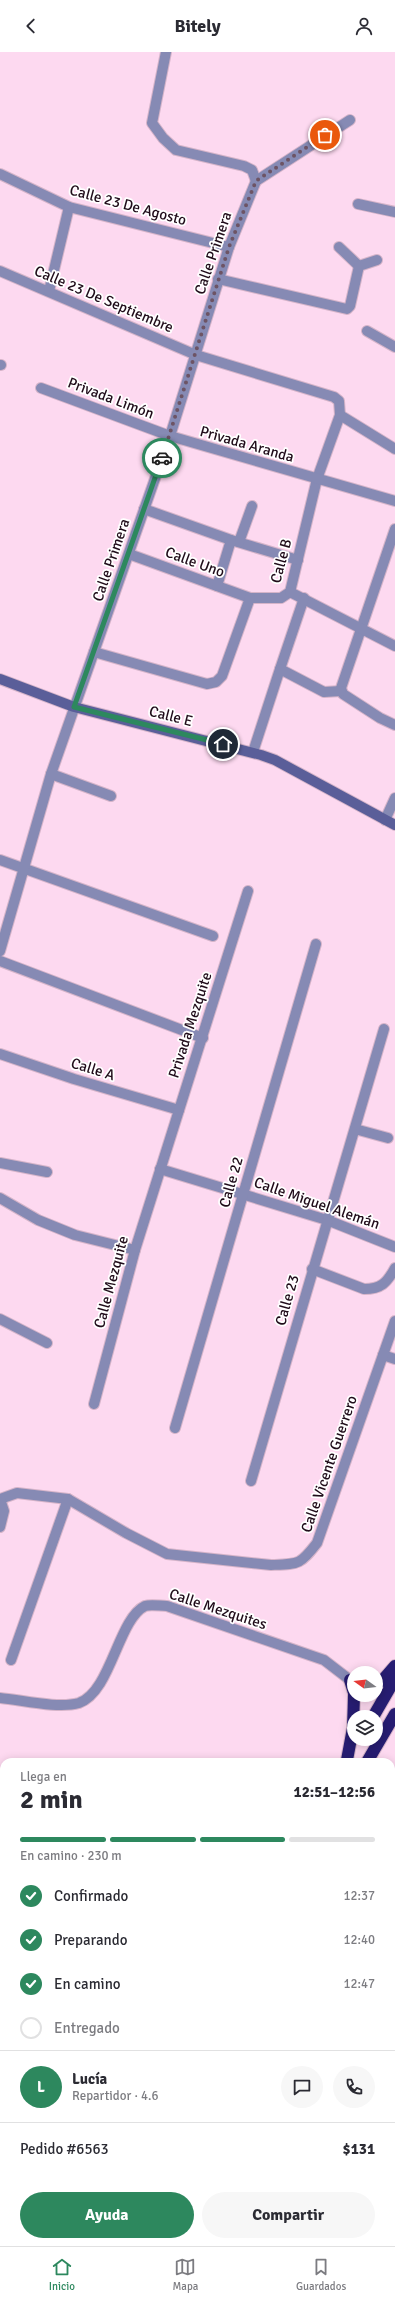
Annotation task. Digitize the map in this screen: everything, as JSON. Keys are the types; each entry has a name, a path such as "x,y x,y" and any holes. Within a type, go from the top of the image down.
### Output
{"highway":[{"path":"383,1680 395,1666"},
{"path":"377,1710 395,1679"},
{"path":"347,1758 353,1728 354,1702"},
{"path":"369,1758 395,1714"},
{"path":"348,1758 356,1746"}],"main road":[{"name":"Calle E","path":"0,679 74,707 253,752 275,760 395,826"}],"street":[{"path":"166,52 152,122 163,138 176,150 244,166 252,170 256,181 350,120"},
{"name":"Calle 23 De Agosto","path":"0,174 69,207 229,247"},
{"name":"Calle Primera","path":"0,951 51,774 170,436 229,247 256,181"},
{"path":"358,204 395,212"},
{"path":"49,291 69,207"},
{"path":"339,247 359,266"},
{"path":"359,266 377,260"},
{"path":"218,279 347,309 350,306 359,266"},
{"name":"Calle 23 De Septiembre","path":"0,271 196,355 334,397 339,401 340,414"},
{"path":"367,331 395,347"},
{"name":"Privada Limón","path":"41,388 170,436"},
{"path":"340,414 395,449"},
{"name":"Calle B","path":"250,598 281,598 290,592 316,479 340,414"},
{"name":"Privada Aranda","path":"170,436 395,501"},
{"path":"217,586 235,541 252,506"},
{"path":"144,509 235,541 298,560"},
{"path":"341,691 395,529"},
{"name":"Calle Uno","path":"129,554 250,598"},
{"path":"290,592 395,646"},
{"path":"94,652 207,684 216,682 222,676 250,598"},
{"path":"253,752 304,598"},
{"path":"280,669 324,692 341,691 380,718 395,725"},
{"path":"51,774 111,796"},
{"path":"385,820 395,798"},
{"path":"0,860 213,936"},
{"name":"Privada Mezquite","path":"160,1169 203,1038 248,891"},
{"name":"Calle 22","path":"175,1428 316,944"},
{"path":"0,961 203,1038"},
{"name":"Calle 23","path":"251,1481 312,1269 384,1029"},
{"name":"Calle A","path":"0,1054 74,1079 179,1110"},
{"path":"355,1129 388,1138"},
{"path":"0,1163 47,1172"},
{"name":"Calle Miguel Alemán","path":"160,1169 243,1193 327,1220 395,1247"},
{"name":"Calle Mezquite","path":"94,1404 135,1250 160,1169"},
{"path":"0,1198 38,1220 75,1236 135,1250"},
{"path":"312,1269 364,1289 374,1289 382,1286 388,1281 395,1268"},
{"path":"0,1319 47,1343"},
{"name":"Calle Vicente Guerrero","path":"0,1499 17,1493 68,1499 132,1537 168,1554 272,1565 303,1561 317,1543 395,1321"},
{"path":"383,1355 395,1359"},
{"path":"0,1499 4,1511 0,1527"},
{"path":"11,1660 68,1499"},
{"name":"Calle Mezquites","path":"0,1698 67,1705 80,1702 93,1695 133,1617 145,1606 156,1605 167,1606 324,1660 347,1678"}],"way so far":[{"path":"162,458 196,355 218,279 236,226 256,181 272,172 325,135"}],"route":[{"path":"162,458 74,707 223,744"}]}
